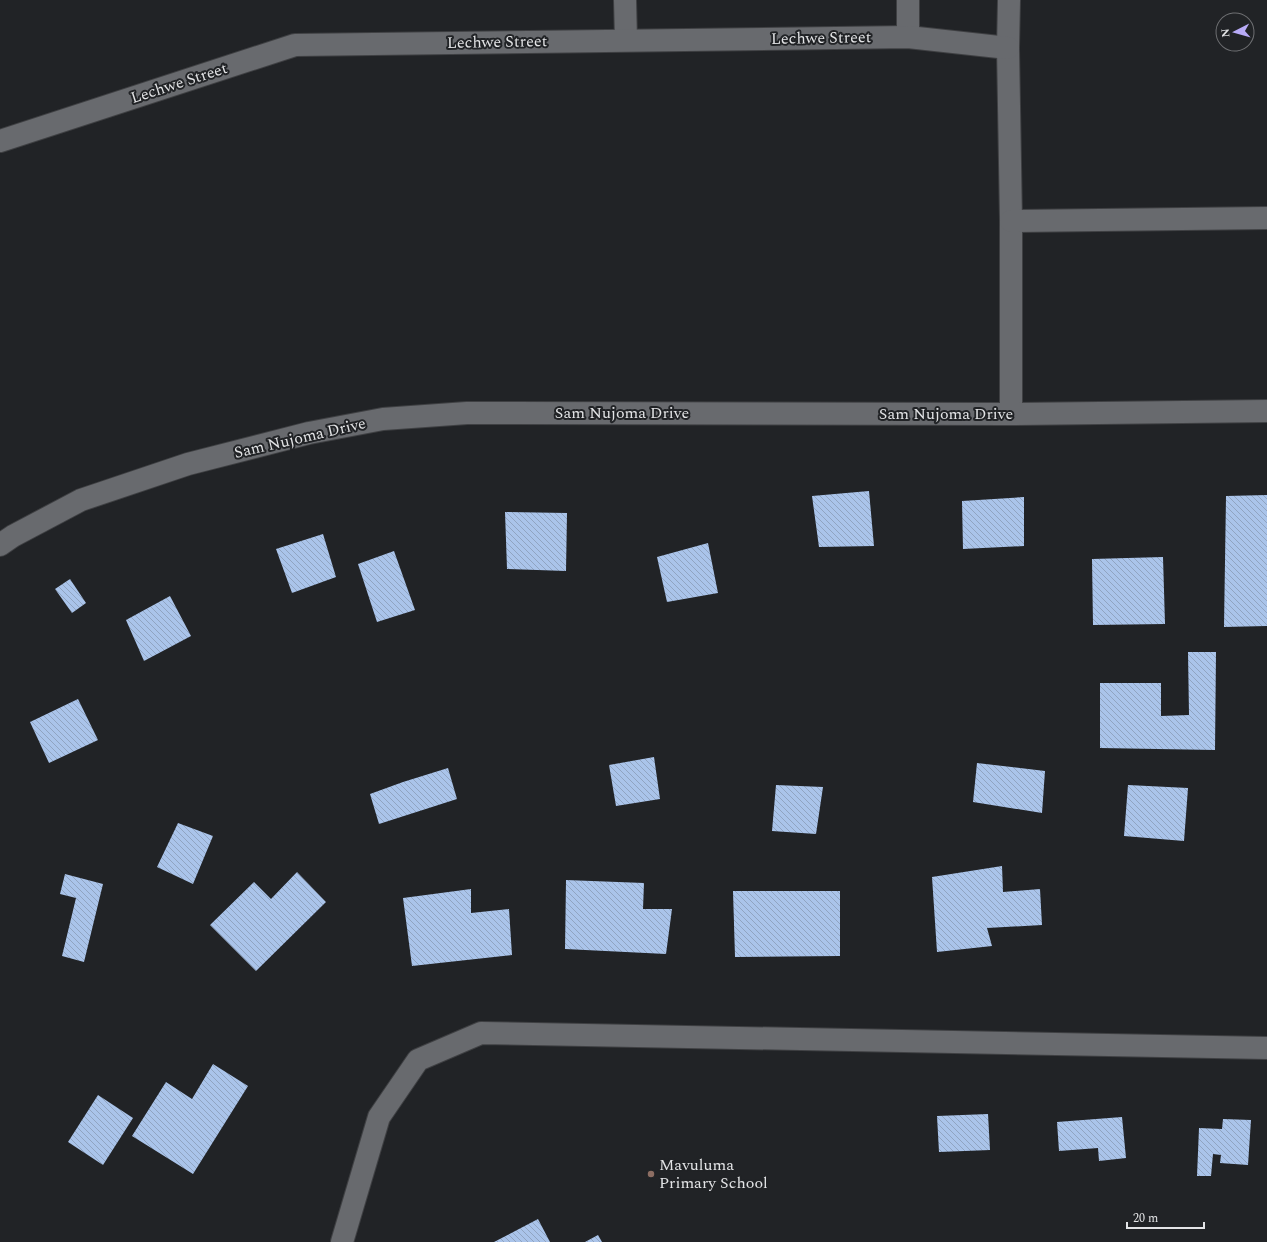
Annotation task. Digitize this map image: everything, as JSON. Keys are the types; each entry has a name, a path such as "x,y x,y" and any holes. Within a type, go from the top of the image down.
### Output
{"street":[{"path":"624,0 626,40"},
{"path":"908,0 908,37"},
{"path":"1009,0 1008,48 1011,221 1011,414"},
{"name":"Lechwe Street","path":"0,141 295,45 908,37 1008,48"},
{"path":"1011,221 1267,218"},
{"name":"Sam Nujoma Drive","path":"0,545 13,536 81,500 188,464 309,432 382,420 466,413 1011,414 1267,411"},
{"path":"342,1242 379,1117 418,1060 482,1033 1267,1048"}],"building":[{"path":"869,491 874,546 819,547 812,496"},
{"path":"1267,495 1267,626 1224,627 1226,496"},
{"path":"1024,497 1024,546 963,549 962,501"},
{"path":"505,512 567,513 566,571 507,569"},
{"path":"323,534 336,577 292,593 276,549"},
{"path":"708,543 718,593 667,602 657,557"},
{"path":"394,551 415,610 377,622 358,564"},
{"path":"1163,557 1165,624 1093,625 1092,559"},
{"path":"70,579 86,603 72,613 55,589"},
{"path":"170,596 191,636 144,661 126,620"},
{"path":"1188,652 1216,652 1215,750 1100,748 1100,683 1161,683 1161,716 1189,715"},
{"path":"78,699 98,740 49,763 30,722"},
{"path":"654,757 660,799 616,806 609,765"},
{"path":"977,763 1045,771 1042,813 973,802"},
{"path":"448,768 457,799 379,824 370,794"},
{"path":"776,785 823,787 816,834 772,831"},
{"path":"1128,785 1188,788 1184,841 1124,836"},
{"path":"178,823 213,836 193,884 157,867"},
{"path":"1002,866 1003,892 1040,889 1042,925 987,928 992,946 937,952 932,877"},
{"path":"297,872 326,902 256,971 210,925 254,882 271,899"},
{"path":"65,874 103,884 84,962 62,956 76,898 60,894"},
{"path":"566,880 644,883 643,909 672,909 666,954 565,949"},
{"path":"471,889 471,913 509,909 512,955 412,966 403,898"},
{"path":"733,891 840,891 840,956 735,957"},
{"path":"213,1064 248,1086 193,1174 132,1136 166,1082 192,1099"},
{"path":"98,1095 133,1118 103,1165 68,1142"},
{"path":"988,1114 990,1150 939,1152 937,1116"},
{"path":"1122,1117 1126,1158 1099,1161 1098,1148 1059,1151 1057,1122"},
{"path":"1223,1119 1251,1120 1248,1165 1220,1163 1221,1155 1213,1154 1211,1176 1197,1176 1199,1128 1222,1129"},
{"path":"538,1219 550,1242 494,1242"},
{"path":"598,1235 602,1242 585,1242"}],"place":[{"name":"Mavuluma Primary School","path":"651,1174"}]}
